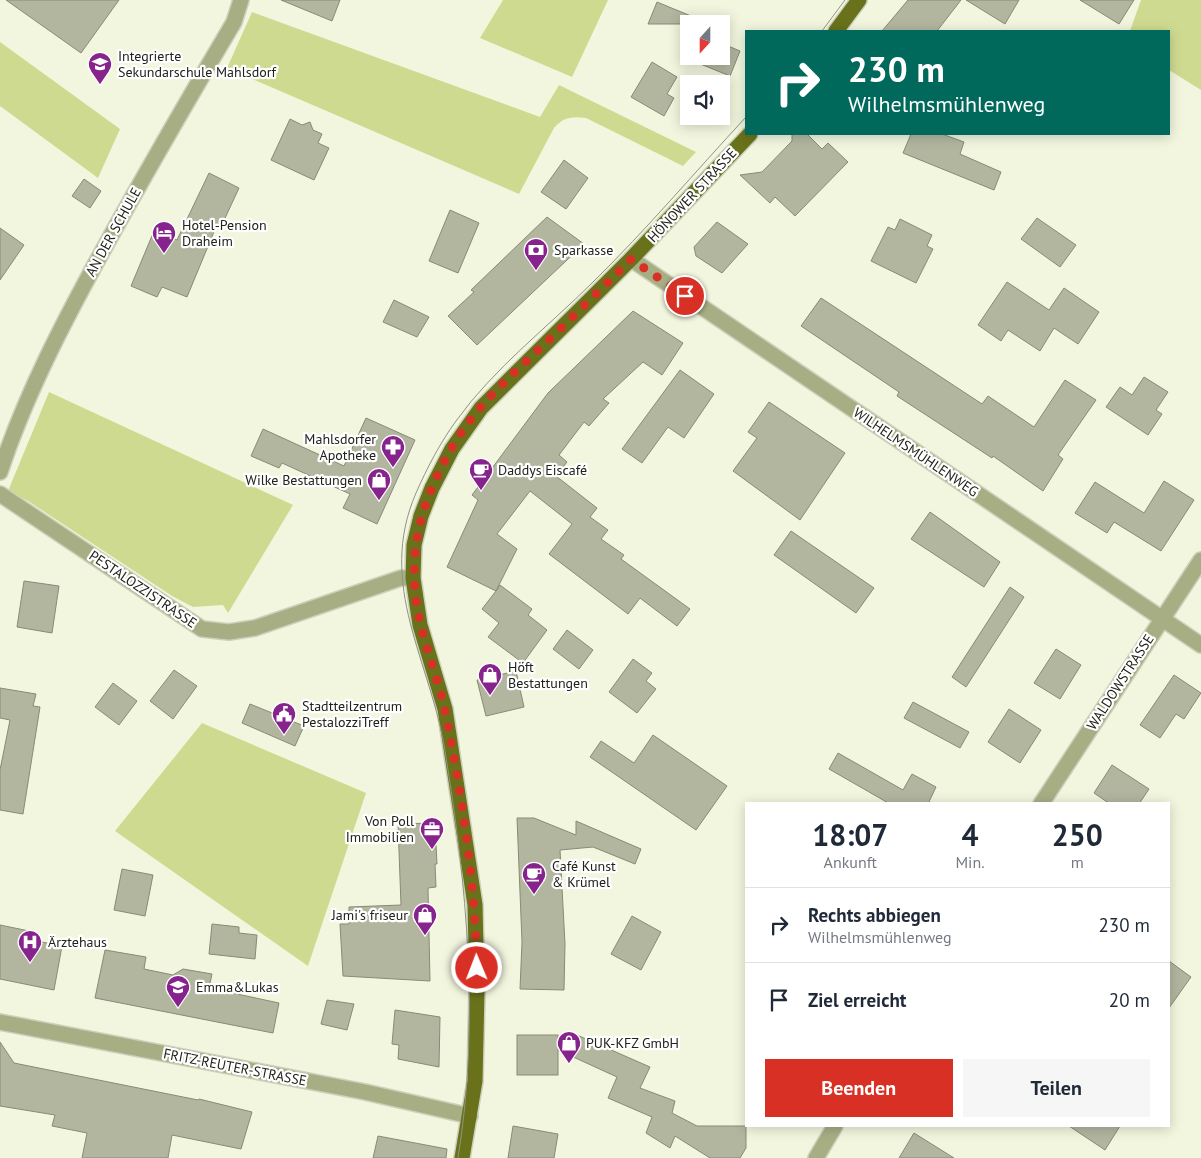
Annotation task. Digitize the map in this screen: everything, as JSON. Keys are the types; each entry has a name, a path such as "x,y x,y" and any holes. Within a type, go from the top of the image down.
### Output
{"main road":[{"path":"837,30 859,0"},
{"name":"HÖNOWER STRASSE","path":"462,1158 475,1081 477,992 475,905 445,709 420,625 413,578 414,545 421,516 432,488 462,432 481,408 631,259 749,135"}],"street":[{"name":"AN DER SCHULE","path":"0,472 30,394 75,302 125,209 234,22 241,0"},
{"name":"WILHELMSMÜHLENWEG","path":"631,259 1201,646"},
{"name":"PESTALOZZISTRASSE","path":"0,494 202,629 230,632 255,628 401,578 413,578"},
{"name":"WALDOWSTRASSE","path":"1041,802 1201,560"},
{"name":"FRITZ-REUTER-STRASSE","path":"0,1022 329,1085 470,1116"},
{"path":"816,1158 834,1127"}],"green space":[{"path":"503,0 608,0 572,77 480,38"},
{"path":"1141,0 1201,0 1201,90 1170,71 1170,30 1130,30"},
{"path":"252,12 540,117 559,85 696,152 683,166 586,118 568,118 554,128 519,194 227,68"},
{"path":"0,42 120,129 98,178 0,106"},
{"path":"49,392 293,505 228,613 223,605 193,607 172,596 28,501 8,491"},
{"path":"202,723 366,793 308,966 115,831"}],"building":[{"path":"6,0 119,0 81,53"},
{"path":"281,0 340,0 332,21"},
{"path":"908,0 961,0 938,30 883,30"},
{"path":"966,0 1019,0 1005,24"},
{"path":"1080,0 1134,0 1119,24"},
{"path":"657,2 689,15 680,15 680,24 648,24"},
{"path":"730,47 740,51 730,76 703,65 730,65"},
{"path":"652,62 677,77 667,94 674,98 664,116 631,97"},
{"path":"290,119 302,125 310,122 313,130 322,134 318,143 329,148 314,180 271,160"},
{"path":"792,135 808,135 822,149 828,143 848,162 795,216 775,197 770,203 740,175 762,172 792,141"},
{"path":"911,135 945,135 964,142 960,154 1001,172 994,190 903,153"},
{"path":"564,160 588,178 566,209 541,192"},
{"path":"209,173 239,188 220,229 216,227 187,297 162,287 157,297 131,286 154,231 177,240"},
{"path":"84,179 101,191 90,208 72,196"},
{"path":"450,210 479,223 458,273 429,261"},
{"path":"547,217 584,244 477,345 448,316 474,292 471,290"},
{"path":"1037,218 1076,245 1060,267 1021,239"},
{"path":"900,219 932,235 927,246 933,249 916,283 871,261 888,227 895,230"},
{"path":"717,222 748,244 722,273 696,256 694,247"},
{"path":"0,228 24,245 0,280"},
{"path":"1007,282 1049,310 1064,288 1099,312 1078,344 1054,328 1040,351 1008,330 1001,341 978,325"},
{"path":"821,298 982,404 988,396 1034,427 1065,380 1096,400 1058,455 1063,459 1043,491 993,456 992,458 897,396 899,392 801,326"},
{"path":"394,300 429,317 417,337 383,322"},
{"path":"633,311 683,343 662,375 643,362 603,399 609,403 589,426 584,422 559,455 567,462 556,476 597,508 590,517 608,530 601,539 624,555 621,559 690,609 677,626 640,598 628,614 549,554 572,524 530,491 497,534 517,549 496,591 447,567 478,500 472,495 548,393"},
{"path":"680,370 714,394 684,438 668,427 642,463 622,449"},
{"path":"1144,377 1168,392 1156,410 1162,414 1148,435 1106,407 1120,387 1132,395"},
{"path":"769,402 845,453 800,520 733,471 757,438 748,432"},
{"path":"366,418 415,440 377,524 343,508 350,494 282,463 279,468 251,456 263,429 344,466"},
{"path":"1164,481 1194,500 1161,551 1114,522 1107,533 1075,513 1095,482 1144,513"},
{"path":"930,512 1000,562 984,587 911,539"},
{"path":"791,531 874,588 856,613 774,555"},
{"path":"24,581 59,586 52,633 17,627"},
{"path":"500,585 532,609 528,615 547,630 523,663 488,637 499,623 482,609"},
{"path":"1010,587 1024,597 966,687 952,677"},
{"path":"567,630 593,650 579,669 553,649"},
{"path":"1056,649 1081,665 1060,699 1034,683"},
{"path":"633,659 652,673 646,681 656,689 637,713 609,692"},
{"path":"174,670 197,686 173,719 150,701"},
{"path":"516,671 524,707 486,716 477,680"},
{"path":"1174,675 1201,693 1184,719 1176,714 1160,738 1140,725"},
{"path":"113,683 137,701 119,725 95,707"},
{"path":"0,688 36,694 33,706 40,707 23,814 0,810 0,770 10,720 0,718"},
{"path":"913,702 969,732 960,748 904,718"},
{"name":"Stadtteilzentrum PestalozziTreff","path":"250,704 304,726 295,746 242,723"},
{"path":"1009,709 1041,730 1020,763 988,742"},
{"path":"653,735 727,786 696,830 590,757 601,741 634,763"},
{"path":"838,753 903,790 912,774 936,787 929,802 887,802 829,769"},
{"path":"1112,765 1149,789 1140,802 1107,802 1094,793"},
{"path":"517,818 534,818 576,835 576,821 641,849 635,864 593,847 560,850 565,944 564,990 520,989 522,942"},
{"path":"432,823 433,844 436,845 437,864 435,864 436,887 428,888 430,981 343,976 340,924 349,924 349,907 401,905 398,824"},
{"path":"122,869 153,875 145,916 114,910"},
{"path":"632,916 661,932 641,970 611,954"},
{"path":"212,924 239,927 239,933 257,935 255,959 209,954"},
{"name":"Ärztehaus","path":"0,925 34,932 32,940 62,946 54,990 0,979"},
{"path":"105,950 146,957 144,969 173,975 183,969 212,974 209,988 279,1003 273,1033 95,998"},
{"path":"1170,962 1191,977 1170,1007"},
{"path":"327,1000 354,1004 347,1030 321,1024"},
{"path":"395,1010 440,1017 439,1067 398,1059 399,1045 392,1044"},
{"path":"517,1035 558,1035 558,1075 517,1075"},
{"path":"566,1035 577,1035 650,1067 640,1088 675,1101 672,1113 697,1126 745,1126 746,1148 740,1158 710,1158 675,1136 670,1148 646,1133 652,1117 608,1098 617,1077 558,1050"},
{"path":"0,1042 14,1063 199,1099 252,1112 241,1149 172,1135 168,1158 82,1158 87,1133 52,1126 55,1115 0,1106"},
{"path":"513,1126 558,1134 554,1158 508,1158"},
{"path":"1070,1127 1119,1127 1105,1150"},
{"path":"914,1133 954,1158 899,1158"},
{"path":"378,1136 447,1149 446,1158 373,1158"}],"tram line":[{"path":"823,30 845,0"},
{"path":"458,1158 465,1108 468,1057 468,954 465,903 445,751 438,718 410,623 404,592 402,560 405,527 416,493 429,465 450,429 471,402 522,348 613,262 745,118"}],"place":[{"name":"Integrierte Sekundarschule Mahlsdorf","path":"100,85"},
{"name":"Hotel-Pension Draheim","path":"164,254"},
{"name":"Sparkasse","path":"536,271"},
{"name":"Mahlsdorfer Apotheke","path":"393,468"},
{"name":"Daddys Eiscafé","path":"481,491"},
{"name":"Wilke Bestattungen","path":"379,501"},
{"name":"Höft Bestattungen","path":"490,696"},
{"name":"Stadtteilzentrum PestalozziTreff","path":"284,735"},
{"name":"Von Poll Immobilien","path":"432,850"},
{"name":"Café Kunst & Krümel","path":"534,895"},
{"name":"Jami's friseur","path":"425,936"},
{"name":"Ärztehaus","path":"30,963"},
{"name":"Emma&Lukas","path":"178,1008"},
{"name":"PUK-KFZ GmbH","path":"569,1064"}],"route":[{"path":"477,968 475,905 471,871 445,709 420,625 413,578 414,545 421,516 432,488 452,448 481,408 631,259 685,296"}]}
